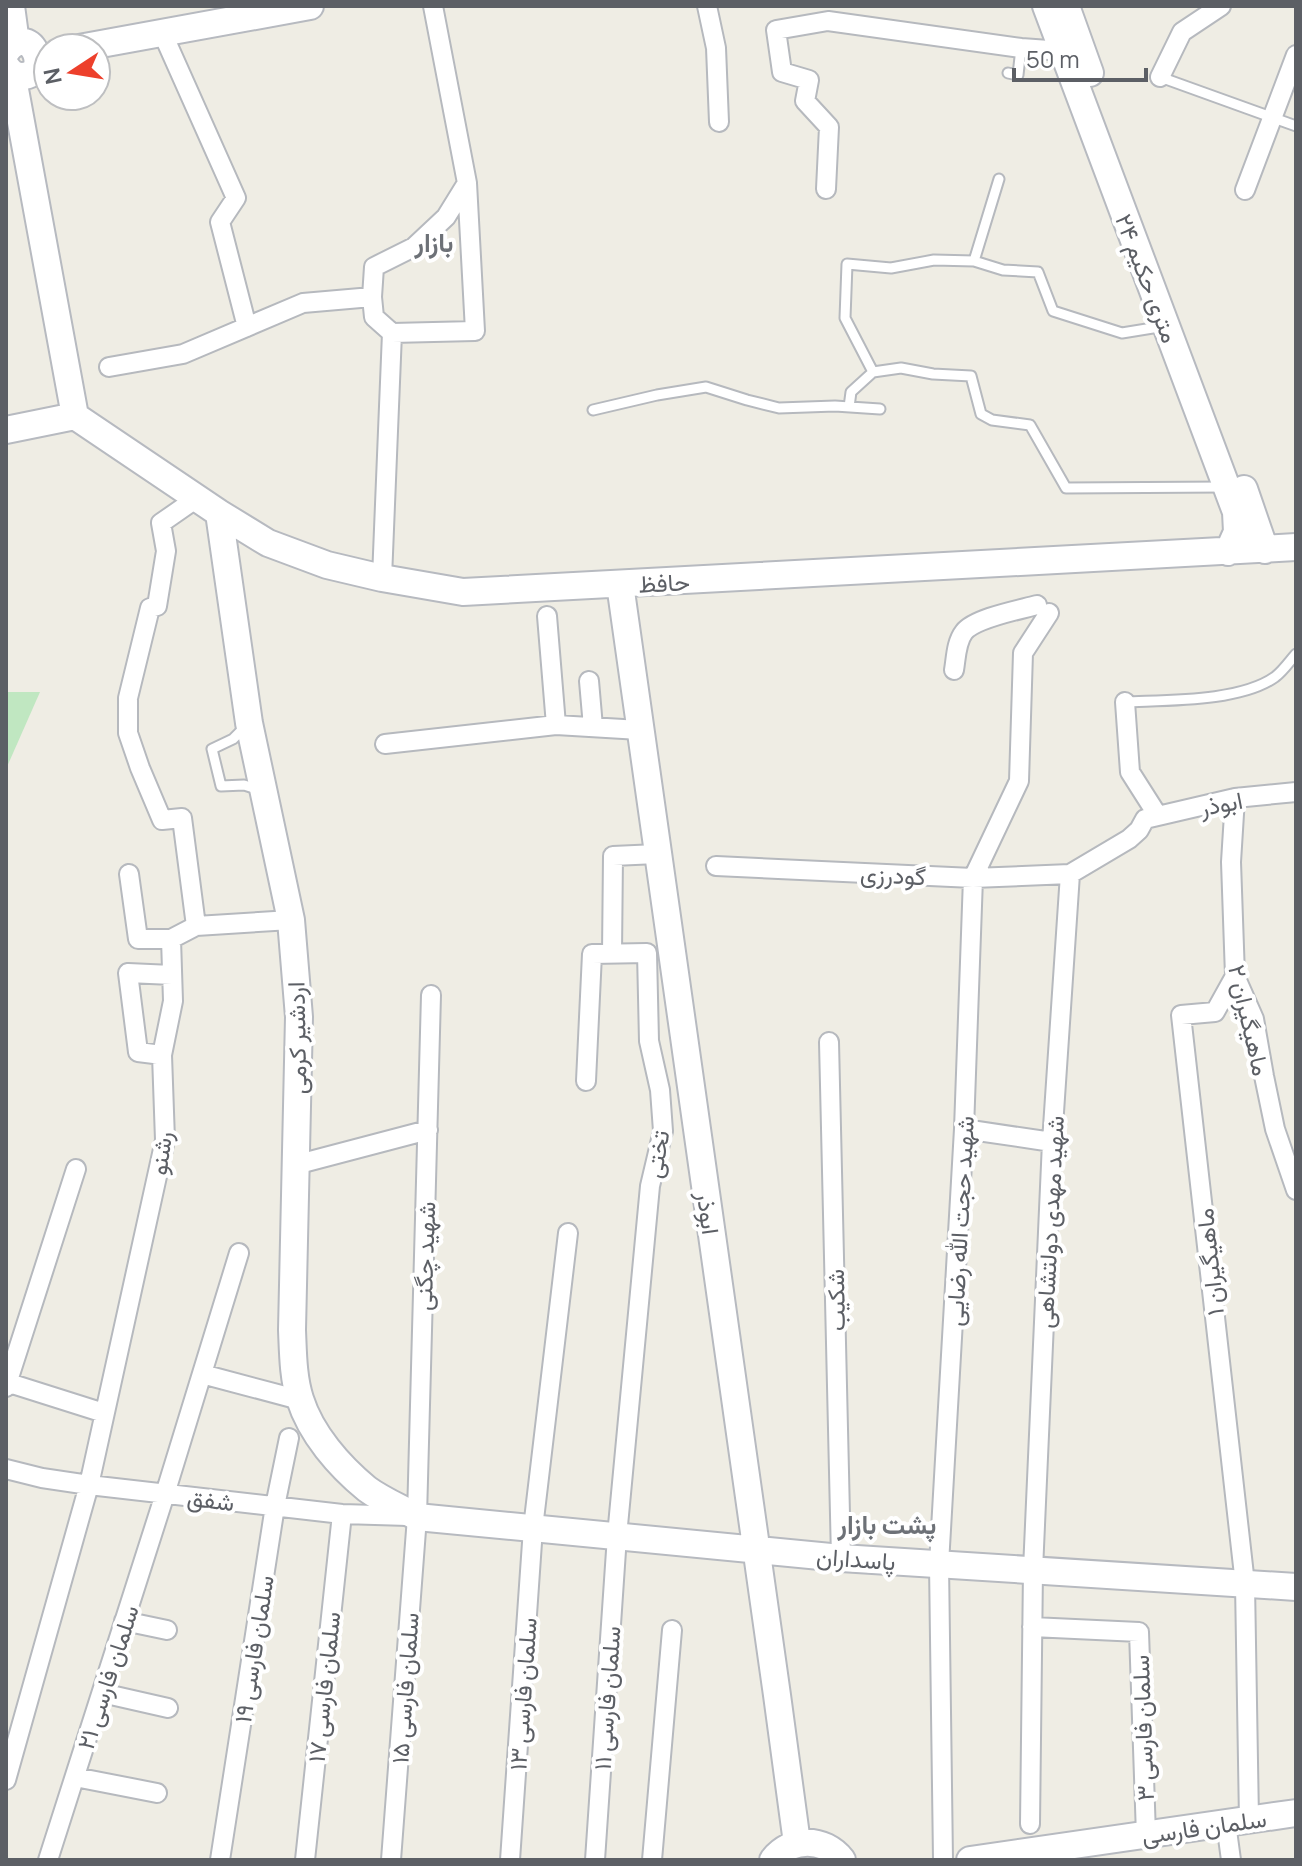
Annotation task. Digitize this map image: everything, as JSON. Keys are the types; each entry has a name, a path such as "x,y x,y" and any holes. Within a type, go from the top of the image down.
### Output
{"main road":[{"path":"6,430 75,416 11,6"},
{"path":"112,42 310,6"},
{"name":"۲۴ متری حکیم","path":"1046,6 1236,512 1237,532 1228,552"},
{"name":"۲۴ متری حکیم","path":"1066,6 1237,466 1265,550"},
{"name":"حافظ","path":"75,416 268,543 327,565 463,592 1296,547"},
{"name":"اردشیر کرمی","path":"208,505 249,723 291,920 299,1017 292,1330 295,1381 310,1423 335,1459 369,1490 417,1517"},
{"name":"ابوذر","path":"620,584 797,1843"},
{"name":"پاسداران","path":"417,1517 841,1558 1296,1587"},
{"name":"سلمان فارسی","path":"970,1860 1092,1851 1146,1835 1296,1813"},
{"path":"773,1860 786,1848 811,1842 825,1845 842,1860"}],"street":[{"path":"433,6 467,183 475,331 392,333 374,317 374,267 414,247 446,217 467,183"},
{"path":"707,6 716,48 719,122"},
{"path":"1160,77 1182,32 1221,6"},
{"path":"826,189 829,127 805,101 809,80 782,72 776,30 828,21 1063,51"},
{"path":"162,32 236,198 220,222 247,327"},
{"path":"1245,190 1296,55"},
{"path":"109,367 183,354 303,303 372,297"},
{"path":"382,578 392,333"},
{"path":"196,926 182,818 162,820 128,733 128,698 150,608 157,606 166,551 161,523 208,505"},
{"path":"954,670 964,631 988,618 1043,609 1023,653 1019,781 973,878"},
{"path":"547,616 556,725"},
{"path":"589,681 593,727"},
{"path":"1125,702 1130,772 1158,816"},
{"path":"385,744 556,725 640,730"},
{"name":"ابوذر","path":"1070,874 1129,839 1145,819 1235,798 1296,792"},
{"name":"ماهیگیران ۲","path":"1235,798 1231,862 1235,976 1254,1019 1275,1129 1296,1190"},
{"path":"586,1081 592,954 612,953 613,856 657,854"},
{"name":"گودرزی","path":"716,866 973,878 1070,874"},
{"path":"129,874 138,939 171,939 196,926 291,920"},
{"name":"شهید مهدی دولتشاهی","path":"1030,1824 1033,1570 1052,1142 1070,874"},
{"name":"شهید حجت الله رضایی","path":"943,1860 939,1564 964,1129 973,878"},
{"name":"رشنو","path":"6,1780 89,1485 165,1140 162,1055 173,1001 171,939"},
{"name":"تختی","path":"612,953 647,953 649,1041 660,1090 663,1131 650,1186 617,1536"},
{"path":"162,1055 138,1052 128,973 172,975"},
{"name":"ماهیگیران ۱","path":"1235,976 1215,1012 1181,1015 1245,1584"},
{"name":"شهید چگنی","path":"417,1517 431,995"},
{"name":"شکیب","path":"829,1042 841,1558"},
{"path":"964,1129 1052,1142"},
{"path":"295,1165 428,1130"},
{"path":"76,1169 6,1384 104,1413"},
{"name":"سلمان فارسی ۱۳","path":"510,1860 533,1528 568,1233"},
{"name":"سلمان فارسی ۲۱","path":"49,1858 239,1253"},
{"path":"202,1374 300,1400"},
{"name":"سلمان فارسی ۱۹","path":"220,1860 275,1506 289,1438"},
{"name":"شفق","path":"6,1469 42,1478 165,1494 342,1514 417,1517"},
{"name":"سلمان فارسی ۱۷","path":"305,1860 342,1514"},
{"name":"سلمان فارسی ۱۵","path":"391,1860 417,1517"},
{"name":"سلمان فارسی ۱۱","path":"595,1860 617,1536"},
{"path":"1231,1860 1237,1822 1245,1584"},
{"path":"124,1621 167,1630"},
{"name":"سلمان فارسی ۳","path":"1032,1627 1139,1632 1146,1835"},
{"path":"652,1860 672,1630"},
{"path":"102,1693 168,1708"},
{"path":"75,1777 157,1793"},
{"path":"49,1858 69,1860"}],"lane":[{"path":"1008,73 1018,75 1021,48"},
{"path":"1160,77 1296,126"},
{"path":"974,261 999,179"},
{"path":"873,372 845,318 847,264 891,268 934,260 974,261 1003,270 1038,272 1053,311 1122,333 1166,326"},
{"path":"849,407 851,392 873,372 901,368 971,376 981,414 992,420 1030,425 1066,488 1227,487"},
{"path":"593,410 706,387 779,408 880,409"},
{"path":"1125,702 1207,698 1242,692 1272,680 1296,654"},
{"path":"249,723 233,739 212,749 217,775 221,786 244,785 265,791"}],"green space":[{"path":"6,692 40,692 6,769"}],"district":[{"name":"بازار","path":"434,242"},
{"name":"پشت بازار","path":"887,1524"}]}
